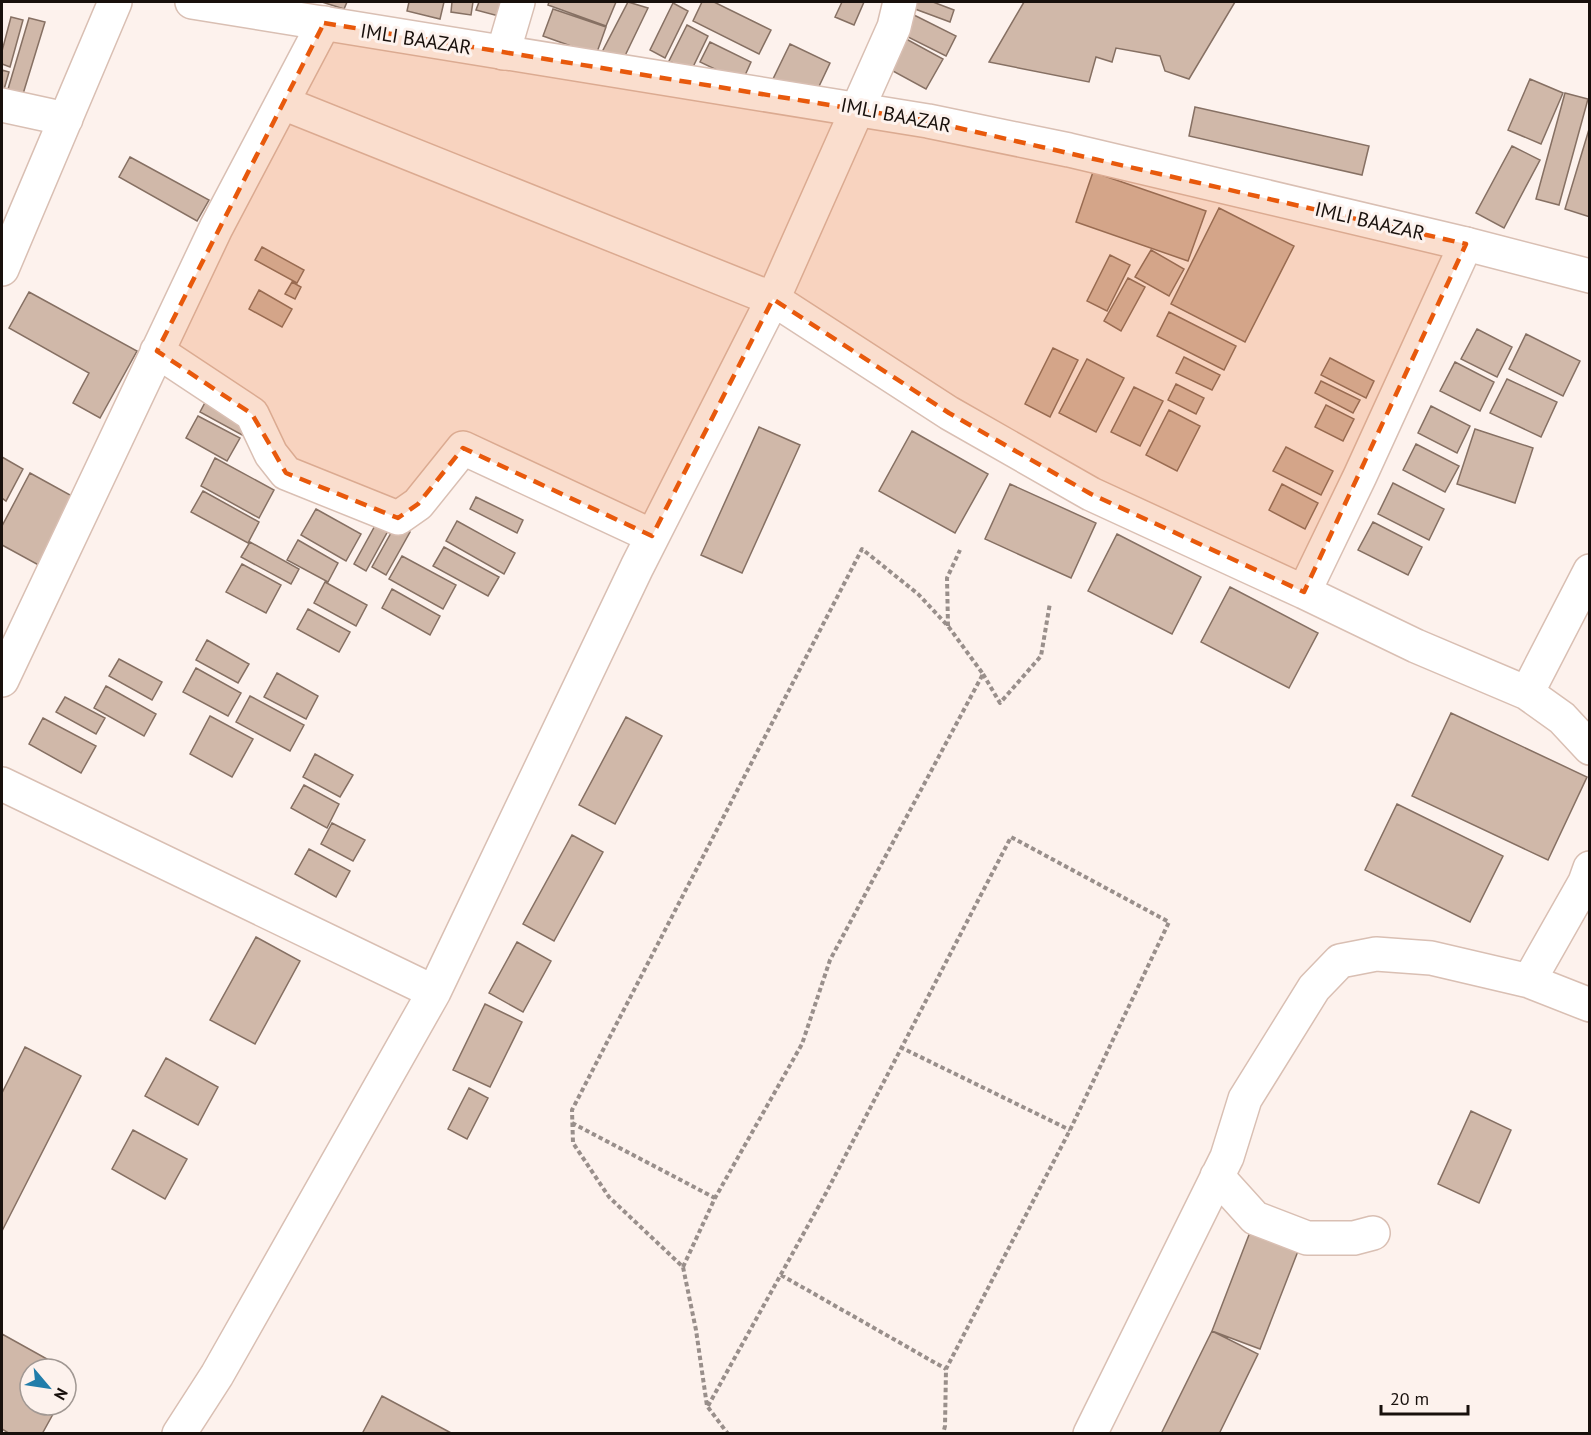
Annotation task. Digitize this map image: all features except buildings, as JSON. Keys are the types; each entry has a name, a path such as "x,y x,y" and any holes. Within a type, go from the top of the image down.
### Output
{"street":[{"path":"2,269 10,227 66,119 115,2"},
{"name":"IMLI BAAZAR","path":"192,2 310,15 502,53 858,107 1069,150 1466,244 1590,276"},
{"path":"502,53 518,2"},
{"path":"179,1434 222,1365 434,992 652,536 773,298 894,27 900,2"},
{"path":"2,680 216,228 283,103 310,15"},
{"path":"283,103 773,298 949,413 1091,494 1416,646 1527,693 1562,718 1590,748"},
{"path":"2,105 66,119"},
{"path":"1304,592 1466,244"},
{"path":"157,351 252,414 271,454 286,473 398,518 418,504 463,448 652,536"},
{"path":"1527,693 1590,570"},
{"path":"2,784 434,992"},
{"path":"1528,981 1585,882 1590,868"},
{"path":"1090,1434 1227,1157 1245,1099 1314,988 1340,961 1376,954 1431,958 1528,981 1590,1005"},
{"path":"1217,1176 1256,1218 1307,1238 1354,1238 1373,1233"}],"path":[{"path":"728,1434 707,1406 696,1330 683,1268 609,1197 573,1143 572,1110 862,549 918,594 948,626 983,674 1000,703 1041,656 1050,603"},
{"path":"948,626 947,578 960,550"},
{"path":"683,1268 715,1198 802,1044 830,960 983,674"},
{"path":"707,1406 826,1193 1011,837 1169,922 1070,1130 946,1369 943,1434"},
{"path":"900,1047 1070,1130"},
{"path":"572,1123 715,1198"},
{"path":"781,1275 946,1369"}],"highlighted area":[{"path":"324,23 928,121 1466,244 1304,592 1091,494 949,413 773,299 652,536 463,448 418,504 398,518 286,473 252,414 157,351"}]}
